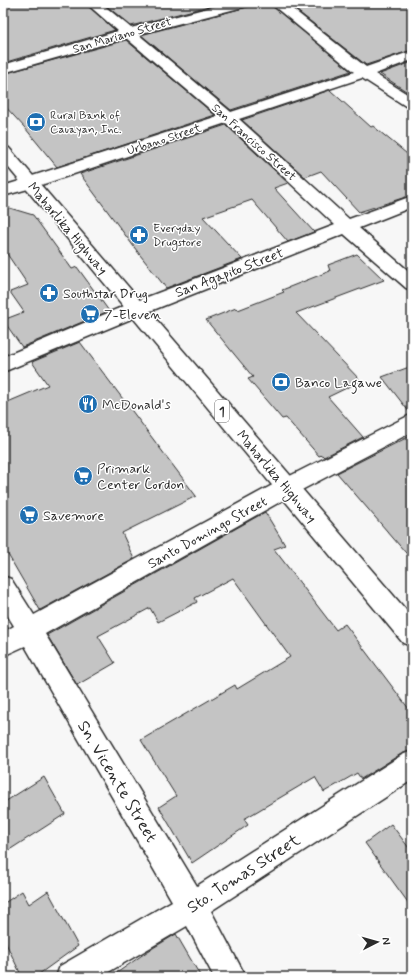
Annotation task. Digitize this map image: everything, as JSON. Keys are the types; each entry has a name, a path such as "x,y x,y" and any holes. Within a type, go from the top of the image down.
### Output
{"main road":[{"name":"San Francisco Street","path":"93,3 229,118 347,227 412,284"},
{"name":"San Mariano Street","path":"3,69 128,33 242,3"},
{"path":"277,3 364,73 412,104"},
{"name":"Urbano Street","path":"3,191 229,118 364,73 412,55"},
{"name":"Maharlika Highway","path":"3,151 286,488 412,634"},
{"name":"San Agapito Street","path":"3,365 136,309 412,201"},
{"name":"Santo Domingo Street","path":"3,644 286,488 412,422"},
{"name":"Sn. Vicente Street","path":"3,586 192,906 231,977"},
{"name":"Sto. Tomas Street","path":"71,977 192,906 412,764"}],"building":[{"path":"3,3 85,3 115,30 3,63"},
{"path":"103,3 221,3 131,26"},
{"path":"250,3 258,5 269,3 351,71 231,110 141,35 247,7"},
{"path":"287,3 405,3 412,11 412,50 366,65"},
{"path":"126,40 215,115 57,167 3,104 3,74"},
{"path":"412,62 412,95 380,74"},
{"path":"330,90 371,127 373,126 412,158 412,195 359,212 321,171 305,177 242,120"},
{"path":"226,125 288,183 274,188 314,232 288,242 252,200 203,217 242,259 166,288 80,174"},
{"path":"3,206 33,215 72,269 77,267 109,311 22,347 3,320 24,312 10,292 28,285 3,248"},
{"path":"357,254 384,280 296,313 361,381 328,397 363,437 324,457 322,455 319,456 286,418 282,419 248,379 253,377 206,320 236,308 238,310 284,292 282,290 330,271 328,265"},
{"path":"80,342 196,496 122,533 134,559 40,610 3,546 3,404 48,385 32,362"},
{"path":"412,366 412,413 410,413 382,377"},
{"path":"412,435 412,560 337,473"},
{"path":"265,512 285,545 274,549 336,630 345,624 412,713 412,750 401,754 361,779 357,773 324,792 315,777 244,819 248,825 192,863 159,807 176,796 141,740 235,685 237,689 290,657 233,578 195,598 197,602 158,622 150,608 98,636 115,663 77,685 47,635"},
{"path":"44,777 65,814 3,854 3,803"},
{"path":"391,824 412,852 412,908 365,843"},
{"path":"22,891 29,904 48,891 78,946 35,977 22,977 3,937 3,904"},
{"path":"176,934 201,977 111,977 148,951"}],"place":[{"name":"Rural Bank of Cauayan, Inc.","path":"36,122"},
{"name":"Everyday Drugstore","path":"139,235"},
{"name":"Southstar Drug","path":"49,293"},
{"name":"7-Eleven","path":"90,314"},
{"name":"Banco Lagawe","path":"281,382"},
{"name":"McDonald's","path":"88,404"},
{"name":"Primark Center Cordon","path":"83,476"},
{"name":"Savemore","path":"29,515"}]}
